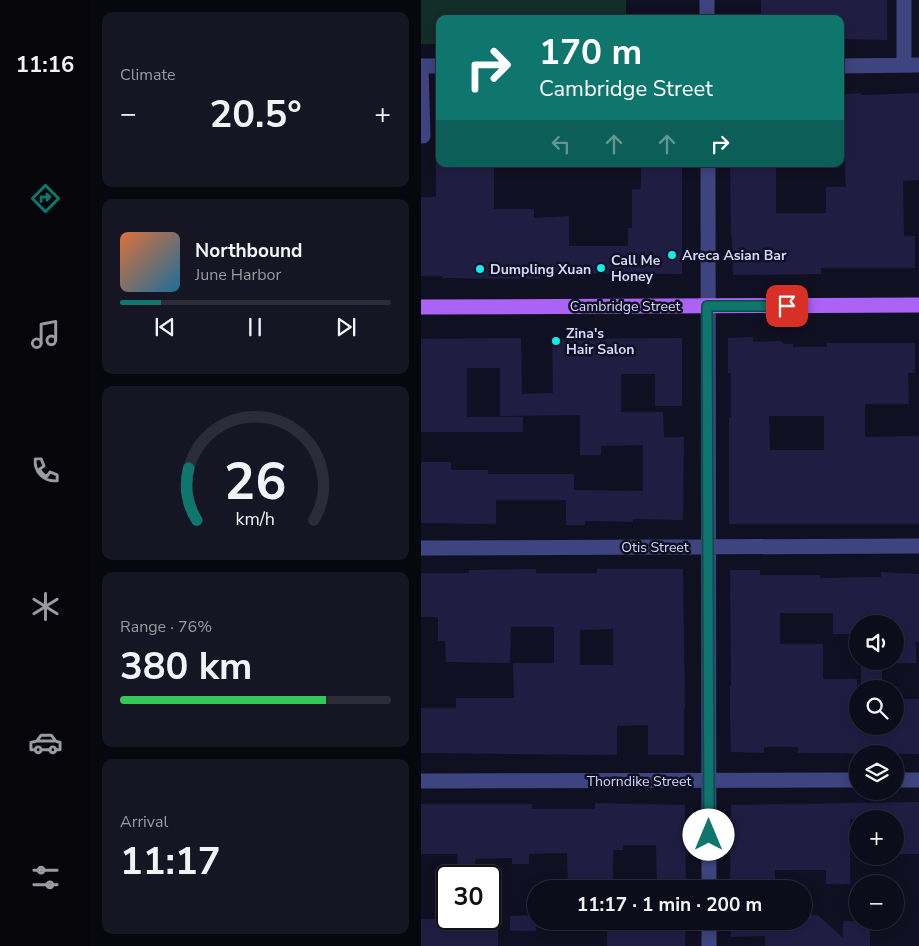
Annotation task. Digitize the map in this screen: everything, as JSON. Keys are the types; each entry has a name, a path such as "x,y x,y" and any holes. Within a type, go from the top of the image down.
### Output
{"main road":[{"name":"Cambridge Street","path":"421,307 919,305"}],"street":[{"path":"707,0 707,15"},
{"path":"844,66 911,65 904,0"},
{"path":"423,136 421,66 436,66"},
{"path":"707,167 709,880"},
{"name":"Otis Street","path":"421,548 919,546"},
{"name":"Thorndike Street","path":"421,781 849,780"},
{"path":"904,780 919,780"},
{"path":"709,930 709,946"}],"green space":[{"path":"421,0 626,0 626,15 436,15 436,44 421,44"}],"building":[{"path":"761,0 887,0 887,40 844,39 844,15 761,15"},
{"path":"919,93 919,180 903,181 904,236 915,236 915,268 821,268 821,274 733,275 730,167 776,167 776,213 826,213 826,187 846,187 844,94"},
{"path":"436,167 494,167 494,209 534,209 534,218 569,216 569,246 628,246 628,228 632,228 632,189 641,189 641,167 682,167 682,274 540,273 540,279 421,276 421,197 436,197"},
{"path":"753,337 753,342 781,341 784,344 793,344 793,347 827,347 827,343 915,343 915,373 908,373 909,404 865,404 865,437 919,436 919,524 729,524 731,373 728,373 728,338","holes":["769,416 824,416 824,450 770,450"]},
{"path":"521,338 522,394 553,393 552,339 682,338 682,406 655,406 655,374 621,374 621,412 663,412 664,437 684,437 683,520 633,519 633,522 585,521 585,525 566,525 566,500 496,500 496,524 421,523 421,462 451,462 451,470 488,470 488,474 574,474 574,490 643,491 643,445 601,446 601,455 580,455 580,415 500,416 500,368 467,368 467,417 523,417 523,432 421,432 421,339"},
{"path":"536,569 536,573 597,573 597,569 683,569 684,755 648,755 648,725 617,726 617,755 421,753 421,708 456,708 456,698 514,698 513,663 554,663 554,627 511,627 510,663 446,662 445,641 438,641 438,617 421,617 421,573 469,573 469,570","holes":["613,629 613,665 580,665 580,630"]},
{"path":"730,570 760,570 760,575 820,575 820,578 881,577 881,572 919,574 919,642 916,642 916,663 904,663 904,615 849,615 849,634 833,634 833,613 780,613 780,644 823,644 823,679 857,679 849,680 849,735 904,735 904,699 919,699 919,754 904,754 904,745 849,745 849,753 798,753 798,747 764,747 764,753 731,752"},
{"path":"861,670 882,670 882,680 861,680"},
{"path":"919,802 919,854 904,854 904,810 849,810 849,884 826,884 826,870 775,870 775,880 730,880 731,805"},
{"path":"595,803 685,805 686,880 657,880 656,845 623,845 623,850 613,850 613,880 568,880 567,853 529,854 529,864 512,864 512,858 475,859 475,865 458,865 457,854 421,854 421,804 532,804 532,809 595,809"},
{"path":"527,915 527,930 536,931 510,931 510,916"},
{"path":"812,915 818,915 843,938 843,921 849,921 849,930 870,930 870,946 765,946 765,936 731,937 731,930 812,930"},
{"path":"421,919 436,919 436,930 443,931 498,930 498,946 421,946"},
{"path":"607,930 686,930 685,946 607,946"}],"place":[{"name":"Areca Asian Bar","path":"672,255"},
{"name":"Call Me Honey","path":"601,268"},
{"name":"Dumpling Xuan","path":"480,269"},
{"name":"Zina's Hair Salon","path":"556,341"}],"route":[{"path":"709,835 707,306 787,306"}]}
